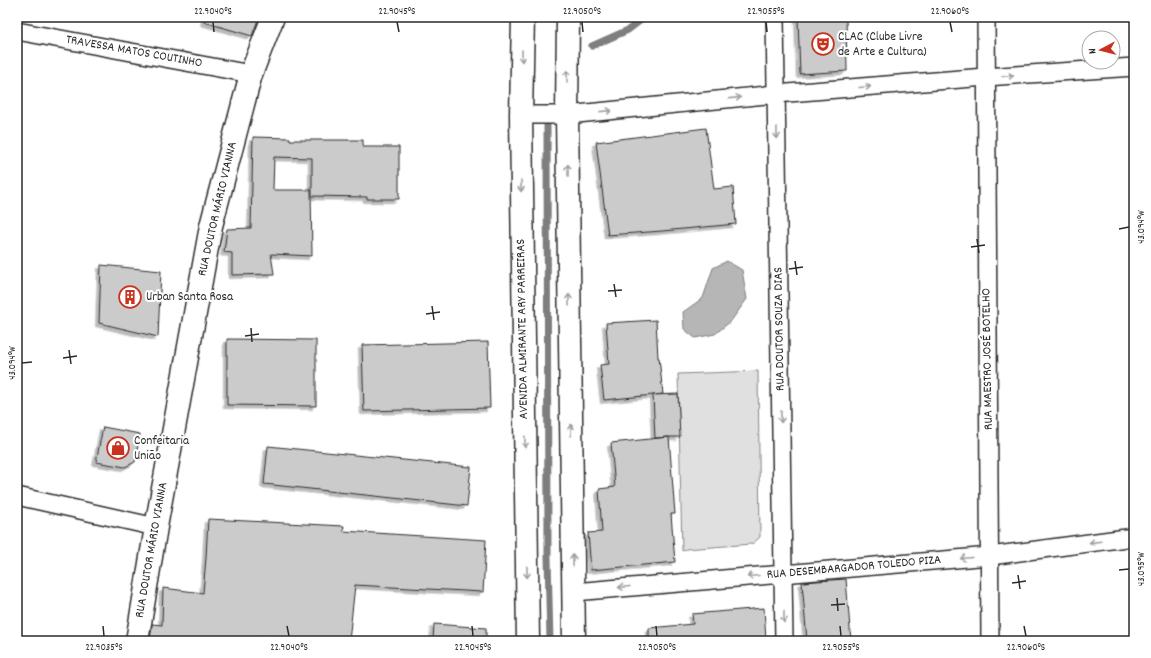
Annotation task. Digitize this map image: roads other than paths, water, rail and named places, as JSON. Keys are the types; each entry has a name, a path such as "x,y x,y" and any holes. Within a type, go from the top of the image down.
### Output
{"street":[{"name":"RUA DOUTOR MÁRIO VIANNA","path":"137,641 156,527 211,226 251,74 273,17"},
{"name":"AVENIDA ALMIRANTE ARY PARREIRAS","path":"523,17 521,115 528,641"},
{"path":"568,17 567,115 574,641"},
{"name":"RUA DOUTOR SOUZA DIAS","path":"775,17 784,641"},
{"name":"RUA MAESTRO JOSÉ BOTELHO","path":"986,17 990,641"},
{"name":"TRAVESSA MATOS COUTINHO","path":"17,31 251,74"},
{"path":"521,115 567,115 776,94 1134,67"},
{"path":"17,496 156,527"},
{"name":"RUA DESEMBARGADOR TOLEDO PIZA","path":"574,592 990,556 1134,537"}],"waterway":[{"path":"592,46 628,30 645,17"},
{"path":"547,126 548,557 550,641"}],"place":[{"name":"CLAC (Clube Livre de Arte e Cultura)","path":"823,44"},
{"name":"Urban Santa Rosa","path":"130,297"},
{"name":"Confeitaria União","path":"118,448"}]}
